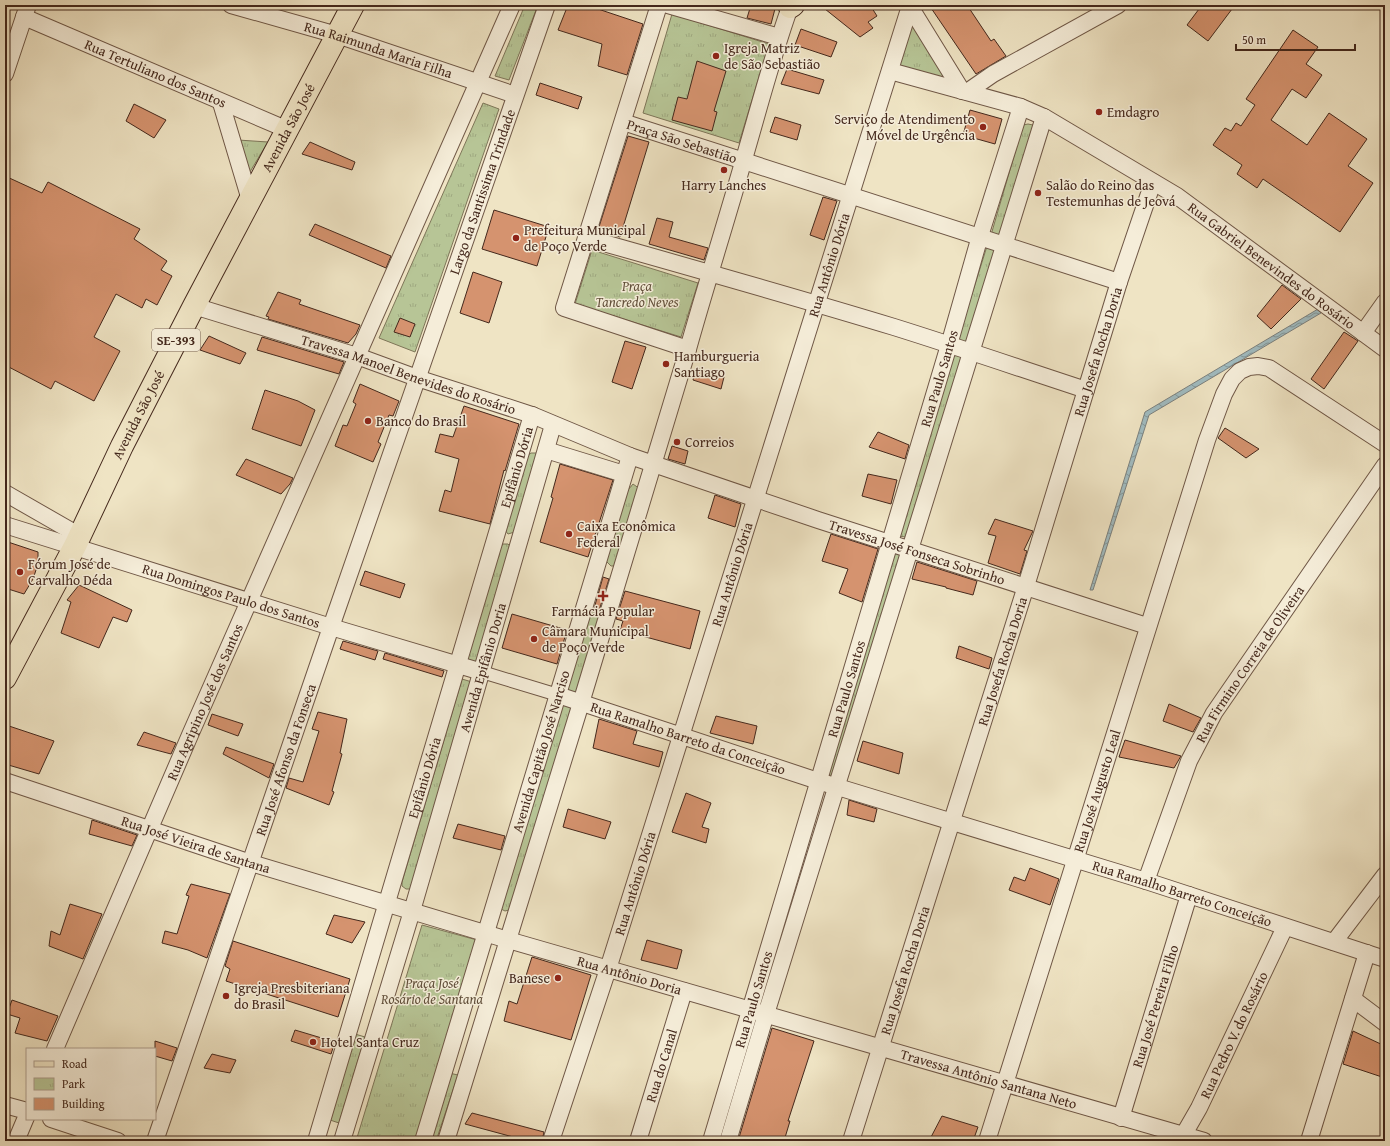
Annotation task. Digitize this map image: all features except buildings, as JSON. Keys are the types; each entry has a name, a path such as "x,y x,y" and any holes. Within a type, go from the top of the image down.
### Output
{"main road":[{"name":"Avenida São José","path":"5,678 77,541 122,446 194,306 353,5"}],"street":[{"name":"Rua Raimunda Maria Filha","path":"231,5 337,35 515,95"},
{"path":"357,356 512,5"},
{"name":"Largo da Santissima Trindade","path":"417,378 547,5"},
{"name":"Praça São Sebastião","path":"659,5 623,122 744,161"},
{"path":"668,5 779,37 791,6"},
{"path":"909,6 965,92 993,74 1118,5"},
{"name":"Rua Antônio Dória","path":"551,1141 608,969 756,498 815,304 852,195 909,6"},
{"path":"5,74 26,11"},
{"name":"Rua Tertuliano dos Santos","path":"26,11 221,103 288,130"},
{"name":"Praça São Sebastião","path":"710,274 779,37"},
{"name":"Rua Gabriel Benevindes do Rosário","path":"890,71 1021,107 1044,117 1154,182 1216,223 1385,349"},
{"path":"221,103 250,200"},
{"name":"Rua Paulo Santos","path":"728,1141 758,1012 818,781 888,543 949,345 980,236 1021,107"},
{"name":"Rua Paulo Santos","path":"711,1141 837,786 1006,245 1044,117"},
{"path":"623,122 564,308 688,349 710,274"},
{"path":"744,161 1119,282"},
{"name":"Rua Josefa Rocha Doria","path":"851,1141 882,1047 1026,586 1119,282 1154,182"},
{"path":"586,238 815,304 949,345 1086,390"},
{"path":"1363,333 1385,302"},
{"name":"Travessa Manoel Benevides do Rosário","path":"194,306 357,356 417,378 532,415 630,456 756,498"},
{"name":"Avenida Capitão José Narciso","path":"446,1141 688,349"},
{"name":"Rua Agripino José dos Santos","path":"55,1048 149,829 357,356"},
{"name":"Rua José Augusto Leal","path":"987,1141 1147,626 1207,440 1224,394 1232,379 1240,371 1258,366 1269,368 1385,444"},
{"name":"Rua José Afonso da Fonseca","path":"155,1141 417,378"},
{"name":"Epifânio Dória","path":"318,1134 532,415"},
{"name":"Avenida Epifânio Doria","path":"412,911 520,544 553,425"},
{"path":"546,450 624,474"},
{"name":"Avenida Capitão José Narciso","path":"423,1141 630,456"},
{"name":"Rua Firmino Correia de Oliveira","path":"1146,881 1189,762 1206,725 1385,465"},
{"path":"5,493 77,541"},
{"name":"Travessa José Fonseca Sobrinho","path":"756,498 888,543 1147,626"},
{"name":"Rua Domingos Paulo dos Santos","path":"5,525 77,541 249,602 482,672"},
{"path":"496,537 520,544"},
{"path":"596,565 620,572"},
{"path":"482,672 558,695"},
{"name":"Rua Ramalho Barreto da Conceição","path":"558,695 818,781"},
{"name":"Rua José Vieira de Santana","path":"5,781 251,862 388,903"},
{"name":"Rua Ramalho Barreto Conceição","path":"818,781 1146,881 1385,959"},
{"path":"1334,942 1385,875"},
{"name":"Rua José Pereira Filho","path":"1121,1118 1189,895"},
{"path":"388,903 508,940"},
{"path":"318,1134 343,1138 412,911"},
{"name":"Rua Pedro V. do Rosário","path":"1182,1138 1199,1108 1285,927"},
{"name":"Rua Antônio Doria","path":"508,940 758,1012"},
{"path":"1310,1141 1367,953"},
{"name":"Rua do Canal","path":"638,1141 684,991"},
{"path":"1353,999 1385,1023"},
{"name":"Travessa Antônio Santana Neto","path":"758,1012 1005,1082 1182,1138 1204,1141"},
{"path":"5,1105 26,1111"},
{"path":"16,1141 26,1117"},
{"path":"54,1120 118,1141"}],"green space":[{"path":"525,5 538,5 509,80 495,76"},
{"path":"672,14 769,44 739,143 643,113"},
{"path":"912,19 949,83 897,68"},
{"path":"483,103 499,109 415,352 379,338"},
{"path":"1023,125 1033,125 1036,131 1003,239 991,235"},
{"path":"238,140 268,142 248,175"},
{"path":"988,243 1001,248 969,349 956,345"},
{"name":"Praça Tancredo Neves","path":"592,250 698,283 681,337 575,304"},
{"path":"954,351 968,355 911,538 899,536"},
{"path":"531,453 536,453 540,456 518,531 508,534 505,530 527,456"},
{"path":"633,484 640,489 616,566 611,566 605,560 628,490"},
{"path":"897,542 909,545 833,777 825,774"},
{"path":"503,544 508,544 511,547 479,662 469,663 465,658 500,548"},
{"path":"591,611 604,615 579,697 566,693"},
{"path":"462,679 472,682 411,889 406,889 402,886 402,882"},
{"path":"564,705 571,707 573,711 509,910 505,911 501,909 560,709"},
{"name":"Praça José Rosário de Santana","path":"422,925 477,940 415,1141 356,1141"},
{"path":"355,1034 365,1037 339,1123 330,1120"},
{"path":"449,1073 458,1075 436,1141 429,1141"}],"water":[{"path":"1318,309 1321,313 1149,415 1093,590 1090,590 1145,412"}],"place":[{"name":"Igreja Matriz de São Sebastião","path":"716,56"},
{"name":"Emdagro","path":"1099,112"},
{"name":"Serviço de Atendimento Móvel de Urgência","path":"983,127"},
{"name":"Harry Lanches","path":"724,170"},
{"name":"Salão do Reino das Testemunhas de Jeová","path":"1038,193"},
{"name":"Prefeitura Municipal de Poço Verde","path":"516,238"},
{"name":"Hamburgueria Santiago","path":"666,364"},
{"name":"Banco do Brasil","path":"368,421"},
{"name":"Correios","path":"677,442"},
{"name":"Caixa Econômica Federal","path":"569,534"},
{"name":"Fórum José de Carvalho Déda","path":"20,572"},
{"name":"Farmácia Popular","path":"603,596"},
{"name":"Câmara Municipal de Poço Verde","path":"534,639"},
{"name":"Banese","path":"558,978"},
{"name":"Igreja Presbiteriana do Brasil","path":"226,996"},
{"name":"Hotel Santa Cruz","path":"313,1042"}]}
